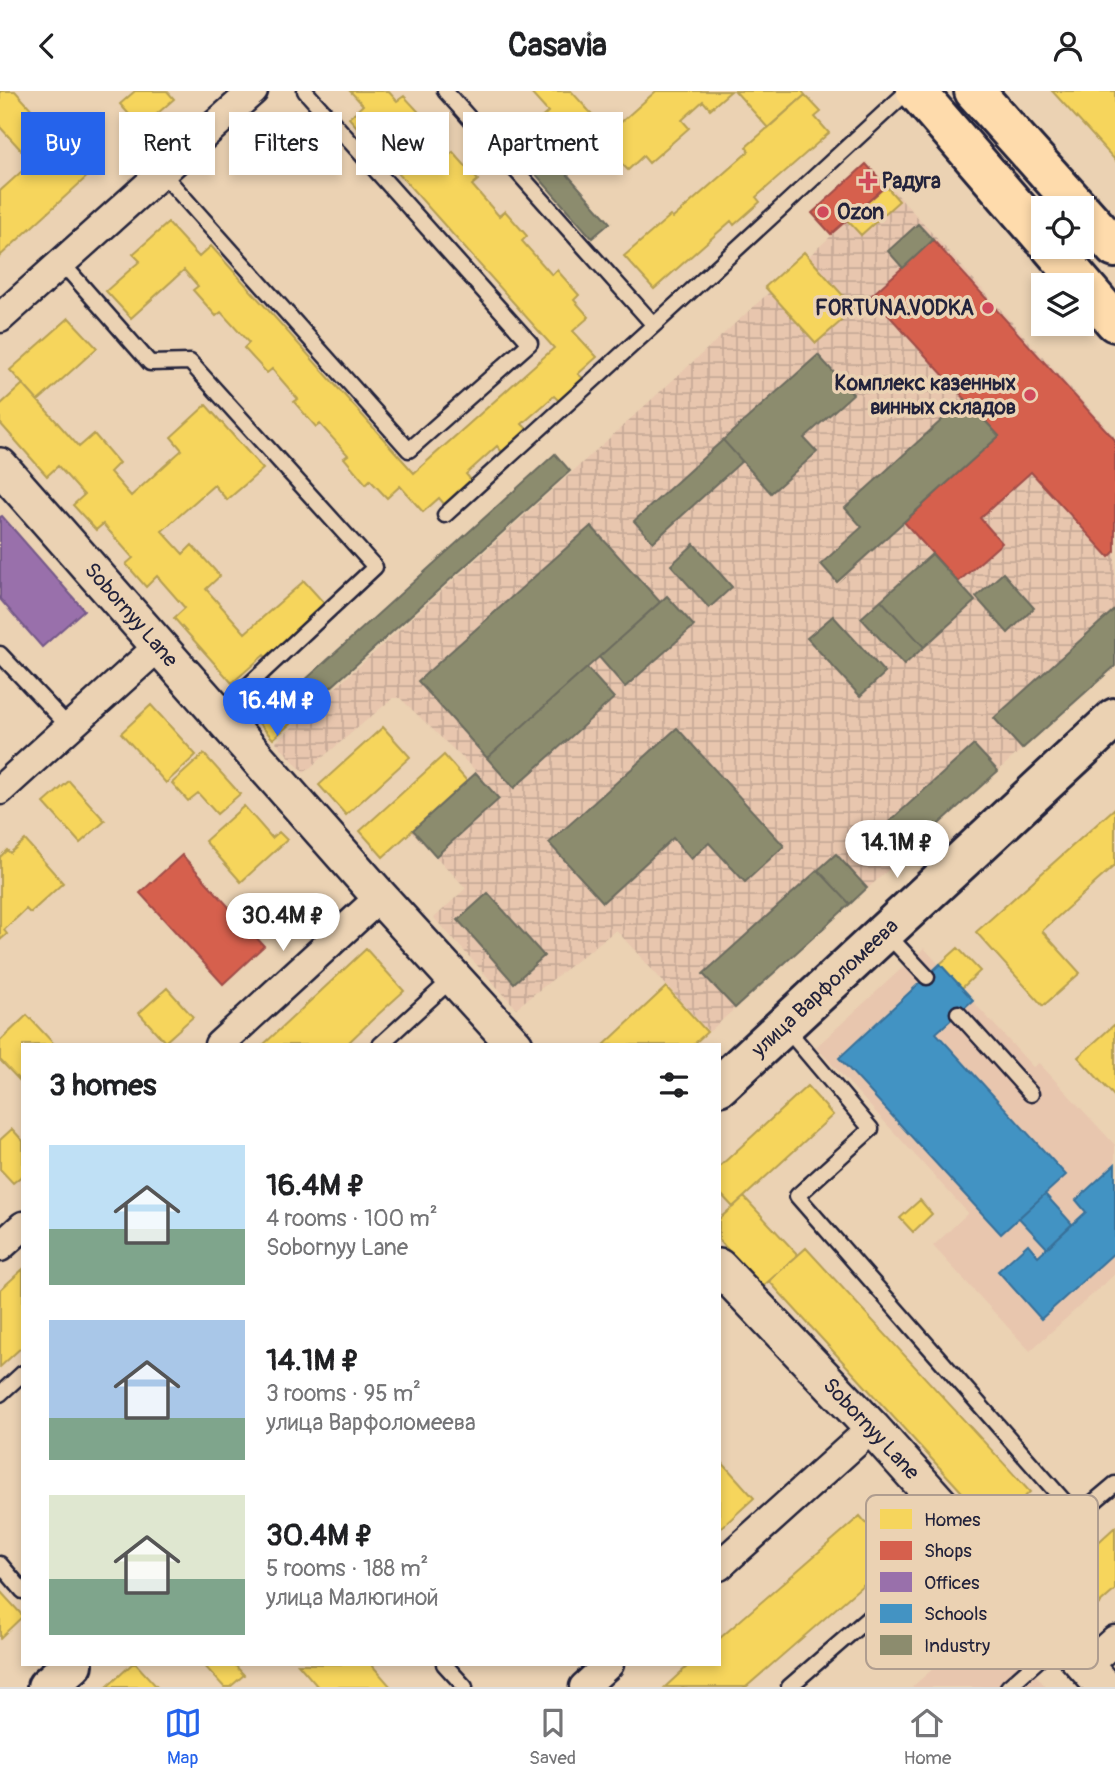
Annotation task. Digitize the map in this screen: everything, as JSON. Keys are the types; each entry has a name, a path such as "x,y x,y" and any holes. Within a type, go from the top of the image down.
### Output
{"main road":[{"path":"916,91 1031,223"},
{"path":"974,91 1068,196"},
{"path":"1094,225 1115,248"},
{"path":"1061,259 1115,321"},
{"name":"улица Варфоломеева","path":"721,1084 1115,718"},
{"path":"47,1687 71,1666"}],"street":[{"path":"215,125 253,91"},
{"path":"0,319 160,175"},
{"name":"Sobornyy Lane","path":"0,466 380,897 513,1043"},
{"path":"0,789 159,646"},
{"path":"221,1043 380,897"},
{"path":"0,1247 21,1228"},
{"name":"Sobornyy Lane","path":"721,1269 932,1495"},
{"path":"721,1564 872,1428"},
{"path":"1094,1677 1115,1640"},
{"path":"584,1687 607,1666"}],"lane":[{"path":"164,175 409,450 530,343 305,91"},
{"path":"445,91 654,325"},
{"path":"445,515 908,91"},
{"path":"62,263 150,363 190,362 375,567 218,714"},
{"path":"0,654 69,727"},
{"path":"885,932 927,977"},
{"path":"382,1043 454,977"},
{"path":"958,1013 1031,1094"},
{"path":"784,1026 871,1129 797,1196 1059,1495"},
{"path":"0,1394 21,1375"},
{"path":"1098,1498 1115,1484"},
{"path":"0,1564 21,1589"},
{"path":"789,1687 866,1620"},
{"path":"446,1666 465,1687"},
{"path":"1008,1687 1029,1669"}],"shaded area":[{"path":"888,184 1115,437 1115,665 709,1032 616,930 516,1008 434,918 466,888 411,831 476,771 400,698 393,698 304,773 276,742"},
{"path":"924,948 1033,1067 1039,1063 1115,1145 1115,1274 1030,1351 933,1246 968,1213 816,1047"},
{"path":"933,1669 1031,1669 1046,1687 912,1687"}],"building: Homes":[{"path":"0,91 15,91 34,112 21,112 21,150 0,127"},
{"path":"135,91 167,91 174,99 159,112 127,112 120,104"},
{"path":"350,91 388,91 397,101 404,96 419,112 356,112 356,126 349,118 363,105"},
{"path":"529,91 571,91 590,112 548,112"},
{"path":"656,91 731,91 710,109 703,101 682,120 689,128 649,163 643,156 628,170 623,165 623,120"},
{"path":"735,91 802,91 805,95 768,128"},
{"path":"1052,91 1115,91 1115,160"},
{"path":"805,95 821,112 815,117 829,133 756,197 760,202 734,225 731,221 654,289 624,256 670,216 673,218 749,151 746,147"},
{"path":"453,152 463,163 463,175 474,175 478,180 472,185 499,216 505,211 527,236 522,241 552,275 557,270 579,295 574,300 589,317 573,331 597,357 578,374 584,379 559,401 554,396 522,424 528,430 502,452 497,446 466,474 471,480 444,504 439,498 423,512 400,486 387,498 370,480 366,484 344,458 348,455 320,424 316,427 294,402 298,399 272,369 267,373 244,348 249,343 221,312 216,316 193,290 198,286 184,270 131,318 106,291 140,261 133,254 168,223 199,257 211,246 414,473 554,348 400,175 449,175 449,155"},
{"path":"21,172 21,175 89,175 0,256 0,191"},
{"path":"886,186 899,201 861,235 847,220"},
{"path":"804,252 855,309 816,343 765,287"},
{"path":"69,318 97,348 38,401 10,370"},
{"path":"23,384 79,447 94,434 119,463 110,472 131,496 182,450 171,437 206,405 263,469 227,500 214,485 162,531 183,554 192,545 220,576 206,589 245,633 304,581 332,612 273,664 264,655 232,683 174,618 185,608 157,576 146,587 126,564 133,558 103,524 96,530 73,505 84,495 58,466 47,476 0,423 0,405"},
{"path":"280,696 298,717 273,739 255,719"},
{"path":"151,705 196,755 166,783 121,733"},
{"path":"383,727 410,757 346,815 319,785"},
{"path":"204,754 240,794 217,814 198,793 188,801 172,783"},
{"path":"444,755 467,781 383,857 360,831"},
{"path":"69,781 105,821 80,843 44,803"},
{"path":"244,806 272,838 279,832 287,840 241,882 205,841"},
{"path":"1115,808 1115,865 1042,931 1080,973 1043,1006 976,932"},
{"path":"25,840 63,883 30,913 26,909 4,930 7,934 0,940 0,857 7,850 10,853"},
{"path":"958,948 980,971 962,988 940,964"},
{"path":"366,949 404,991 348,1043 265,1043"},
{"path":"666,987 707,1032 695,1043 606,1043"},
{"path":"167,988 193,1017 165,1042 139,1013"},
{"path":"27,1015 53,1043 21,1043 21,1082 0,1060 0,1041"},
{"path":"1115,1024 1115,1097 1078,1057"},
{"path":"807,1086 833,1115 733,1207 721,1194 721,1165"},
{"path":"12,1129 21,1139 21,1177 13,1183 0,1169 0,1140"},
{"path":"744,1197 798,1255 762,1287 721,1242 721,1217"},
{"path":"920,1200 932,1214 913,1232 900,1218"},
{"path":"806,1248 1030,1492 1027,1495 965,1495 769,1281"},
{"path":"21,1271 21,1348 0,1367 0,1290"},
{"path":"721,1461 754,1498 721,1528"},
{"path":"860,1516 866,1523 866,1582 746,1687 665,1687 688,1666 721,1666 721,1637"},
{"path":"1115,1527 1115,1590 1098,1605 1098,1543"},
{"path":"0,1591 21,1614 21,1618 0,1638"},
{"path":"130,1666 138,1666 157,1687 107,1687"},
{"path":"205,1666 236,1666 244,1675 230,1687 224,1687"},
{"path":"300,1666 373,1666 391,1687 318,1687"}],"building: Shops":[{"path":"866,164 886,186 831,234 812,213"},
{"path":"933,240 1115,440 1115,551 1109,557 1031,472 980,518 1002,543 958,582 904,522 999,436 871,296"},
{"path":"182,855 264,946 223,984 140,893"}],"building: Offices":[{"path":"2,516 84,610 42,647 0,599"}],"building: Schools":[{"path":"940,964 973,1000 936,1033 1066,1175 1001,1234 839,1058"},
{"path":"1115,1164 1115,1252 1041,1319 998,1271 1028,1244 1038,1256 1086,1212 1076,1200"},
{"path":"1045,1194 1072,1224 1047,1248 1019,1218"}],"building: Industry":[{"path":"537,175 568,175 610,223 592,238"},
{"path":"918,224 933,240 903,268 888,251"},
{"path":"818,355 853,394 804,438 817,452 771,493 723,440"},
{"path":"965,399 999,436 837,582 821,564 862,527 845,508"},
{"path":"723,440 742,461 653,542 634,521"},
{"path":"555,454 570,471 298,717 283,700"},
{"path":"591,526 660,602 487,758 418,681"},
{"path":"694,544 732,587 709,608 671,565"},
{"path":"932,554 975,601 924,647 881,600"},
{"path":"1003,573 1034,608 1008,633 976,597"},
{"path":"667,596 694,626 625,687 599,657"},
{"path":"881,600 924,647 904,665 861,618"},
{"path":"1115,609 1115,666 1022,749 994,718"},
{"path":"833,616 885,673 860,696 807,638"},
{"path":"587,668 614,698 514,788 487,758"},
{"path":"677,728 784,846 745,882 709,843 691,859 673,838 603,902 549,843"},
{"path":"974,745 998,771 903,856 879,831"},
{"path":"476,773 499,799 436,856 413,830"},
{"path":"836,854 867,888 850,904 818,870"},
{"path":"818,870 850,904 735,1008 703,974"},
{"path":"488,893 544,956 514,983 458,920"}],"place":[{"name":"Радуга","path":"868,181"},
{"name":"Ozon","path":"823,212"},
{"name":"FORTUNA.VODKA","path":"988,308"},
{"name":"Комплекс казенных винных складов","path":"1030,395"}]}
